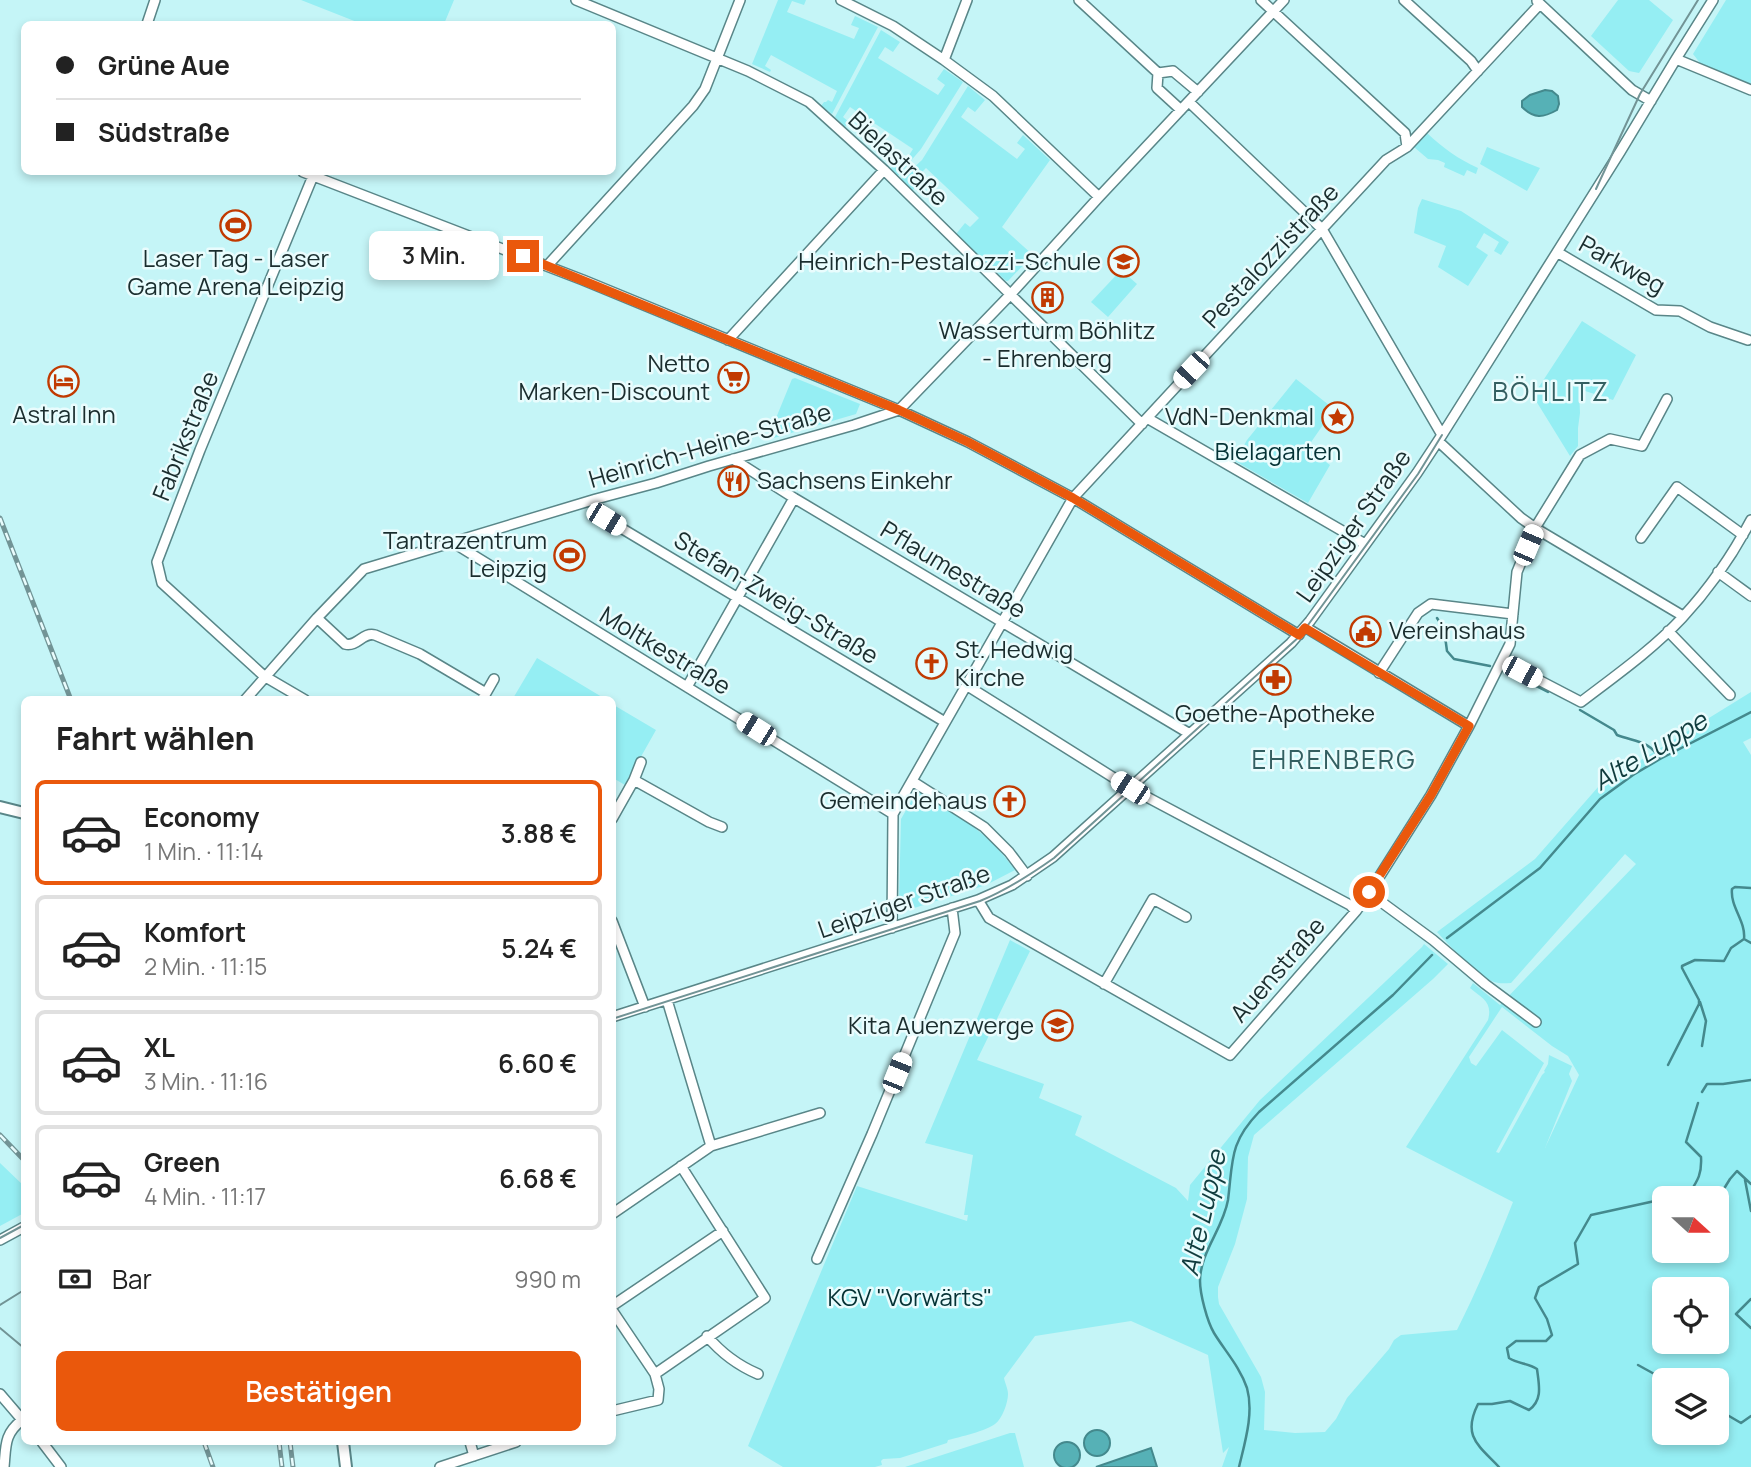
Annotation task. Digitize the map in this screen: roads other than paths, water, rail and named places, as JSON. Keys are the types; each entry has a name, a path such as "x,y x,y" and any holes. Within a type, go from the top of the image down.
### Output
{"main road":[{"path":"0,807 21,812"},
{"path":"343,1445 346,1467"}],"street":[{"path":"148,21 155,0"},
{"name":"Bielastraße","path":"576,0 763,77 809,102 884,170 1010,295 1144,421 1365,544"},
{"path":"547,266 693,106 705,89 740,0"},
{"path":"841,0 893,26 993,96 1099,197"},
{"path":"944,60 967,0"},
{"path":"1079,0 1158,72 1173,71 1198,92"},
{"path":"1261,0 1405,133 1407,147"},
{"name":"Heinrich-Heine-Straße","path":"247,696 364,569 899,410 1010,295 1284,0"},
{"path":"1405,0 1471,61 1478,71"},
{"path":"1538,2 1632,90 1651,101 1713,0"},
{"name":"Pestalozzistraße","path":"892,928 893,814 1073,498 1386,160 1407,147 1538,2"},
{"path":"1676,59 1751,90"},
{"path":"1158,72 1157,88 1181,110"},
{"name":"Leipziger Straße","path":"616,1016 978,900 1027,876 1053,857 1302,631 1440,438 1651,101"},
{"path":"1189,102 1322,229 1440,438 1521,518 1684,616"},
{"path":"728,340 884,170"},
{"path":"313,176 547,266 899,410 968,442 1073,498 1469,726"},
{"name":"Fabrikstraße","path":"298,696 264,676 162,583 157,562 313,176"},
{"name":"Parkweg","path":"1557,251 1656,310 1680,311 1710,327 1748,340"},
{"name":"Auenstraße","path":"978,900 989,918 1230,1055 1356,911 1431,795 1510,644 1517,572 1535,528 1580,455 1610,439 1642,446 1667,399"},
{"name":"Pflaumestraße","path":"733,459 1190,734"},
{"path":"1641,538 1676,487 1743,535"},
{"path":"687,687 794,498"},
{"name":"Stefan-Zweig-Straße","path":"596,499 606,519 945,722"},
{"path":"1502,661 1581,702 1633,662 1684,616 1718,572 1751,520"},
{"name":"Moltkestraße","path":"452,542 893,814"},
{"path":"1718,572 1751,596"},
{"path":"1379,673 1418,613 1431,604 1513,614"},
{"path":"317,618 345,644 356,643 370,633 420,654 483,696"},
{"path":"1668,631 1730,695"},
{"path":"485,696 494,679"},
{"path":"966,685 1130,788 1350,905 1356,911"},
{"path":"616,812 641,762"},
{"path":"634,780 722,827"},
{"path":"912,781 984,827 1009,852 1027,876"},
{"path":"1369,892 1536,1022"},
{"path":"1104,984 1153,899 1186,917"},
{"path":"817,1259 955,933 952,908"},
{"path":"616,931 645,1007"},
{"path":"667,1000 712,1146"},
{"path":"616,1211 712,1146 820,1113"},
{"path":"655,1374 765,1298 681,1166"},
{"path":"0,1240 21,1229"},
{"path":"616,1305 723,1231"},
{"path":"616,1314 655,1374 659,1389 659,1400 616,1409"},
{"path":"707,1336 718,1350 734,1362 758,1374"},
{"path":"0,1394 21,1419"},
{"path":"4,1467 6,1440 14,1426 21,1422"},
{"path":"44,1445 61,1467"},
{"path":"471,1445 474,1456"},
{"path":"440,1467 507,1445"}],"waterway":[{"path":"1437,618 1444,629 1447,651 1454,659 1490,666"},
{"path":"1505,670 1548,692"},
{"path":"1580,710 1614,730 1617,735 1651,748 1660,759"},
{"name":"Alte Luppe","path":"1447,938 1540,868 1600,799 1660,759 1751,712"},
{"path":"1744,939 1732,889 1751,888"},
{"path":"1744,939 1751,943"},
{"path":"1668,1065 1699,1004 1682,966 1695,960 1724,961 1731,948 1744,939"},
{"name":"Alte Luppe","path":"1239,1467 1249,1417 1247,1388 1211,1328 1200,1281 1204,1260 1222,1221 1228,1200 1237,1143 1259,1112 1393,995 1432,955"},
{"path":"1700,1002 1706,1021 1702,1046"},
{"path":"1702,1092 1707,1084 1751,1080"},
{"path":"1694,1186 1699,1177 1701,1157 1686,1142 1698,1103"},
{"path":"1726,1186 1737,1171 1751,1184"},
{"path":"1745,1180 1751,1211"},
{"path":"1499,1467 1475,1439 1472,1432 1473,1415 1478,1404 1510,1401 1529,1410 1536,1402 1539,1392 1537,1369 1509,1358 1507,1348 1516,1341 1546,1341 1552,1335 1547,1319 1535,1298 1539,1287 1578,1264 1575,1243 1591,1215 1652,1202"},
{"path":"1751,1299 1736,1314 1751,1328"},
{"path":"1638,1365 1652,1373"},
{"path":"1729,1416 1741,1423 1751,1416"}],"tram line":[{"path":"1596,189 1640,94 1698,0"},
{"path":"616,1018 980,901 1018,882 1054,858 1300,636 1418,474 1442,435"},
{"path":"0,1238 21,1227"},
{"path":"0,1305 21,1292"},
{"path":"0,1328 21,1346"}],"railway":[{"path":"0,518 69,696"},
{"path":"0,1135 21,1157"},
{"path":"205,1445 213,1467"},
{"path":"279,1445 282,1467"},
{"path":"290,1445 293,1467"}],"place":[{"name":"Laser Tag - Laser Game Arena Leipzig","path":"236,225"},
{"name":"Heinrich-Pestalozzi-Schule","path":"1124,262"},
{"name":"Wasserturm Böhlitz - Ehrenberg","path":"1047,297"},
{"name":"Netto Marken-Discount","path":"733,378"},
{"name":"Astral Inn","path":"64,381"},
{"name":"VdN-Denkmal","path":"1337,417"},
{"name":"Sachsens Einkehr","path":"734,481"},
{"name":"Tantrazentrum Leipzig","path":"570,555"},
{"name":"Vereinshaus","path":"1366,631"},
{"name":"St. Hedwig Kirche","path":"932,664"},
{"name":"Goethe-Apotheke","path":"1275,680"},
{"name":"Gemeindehaus","path":"1010,801"},
{"name":"Kita Auenzwerge","path":"1057,1026"}],"district":[{"name":"BÖHLITZ","path":"1551,392"},
{"name":"EHRENBERG","path":"1334,760"}],"park label":[{"name":"Bielagarten","path":"1278,452"},
{"name":"KGV \"Vorwärts\"","path":"910,1298"}]}
